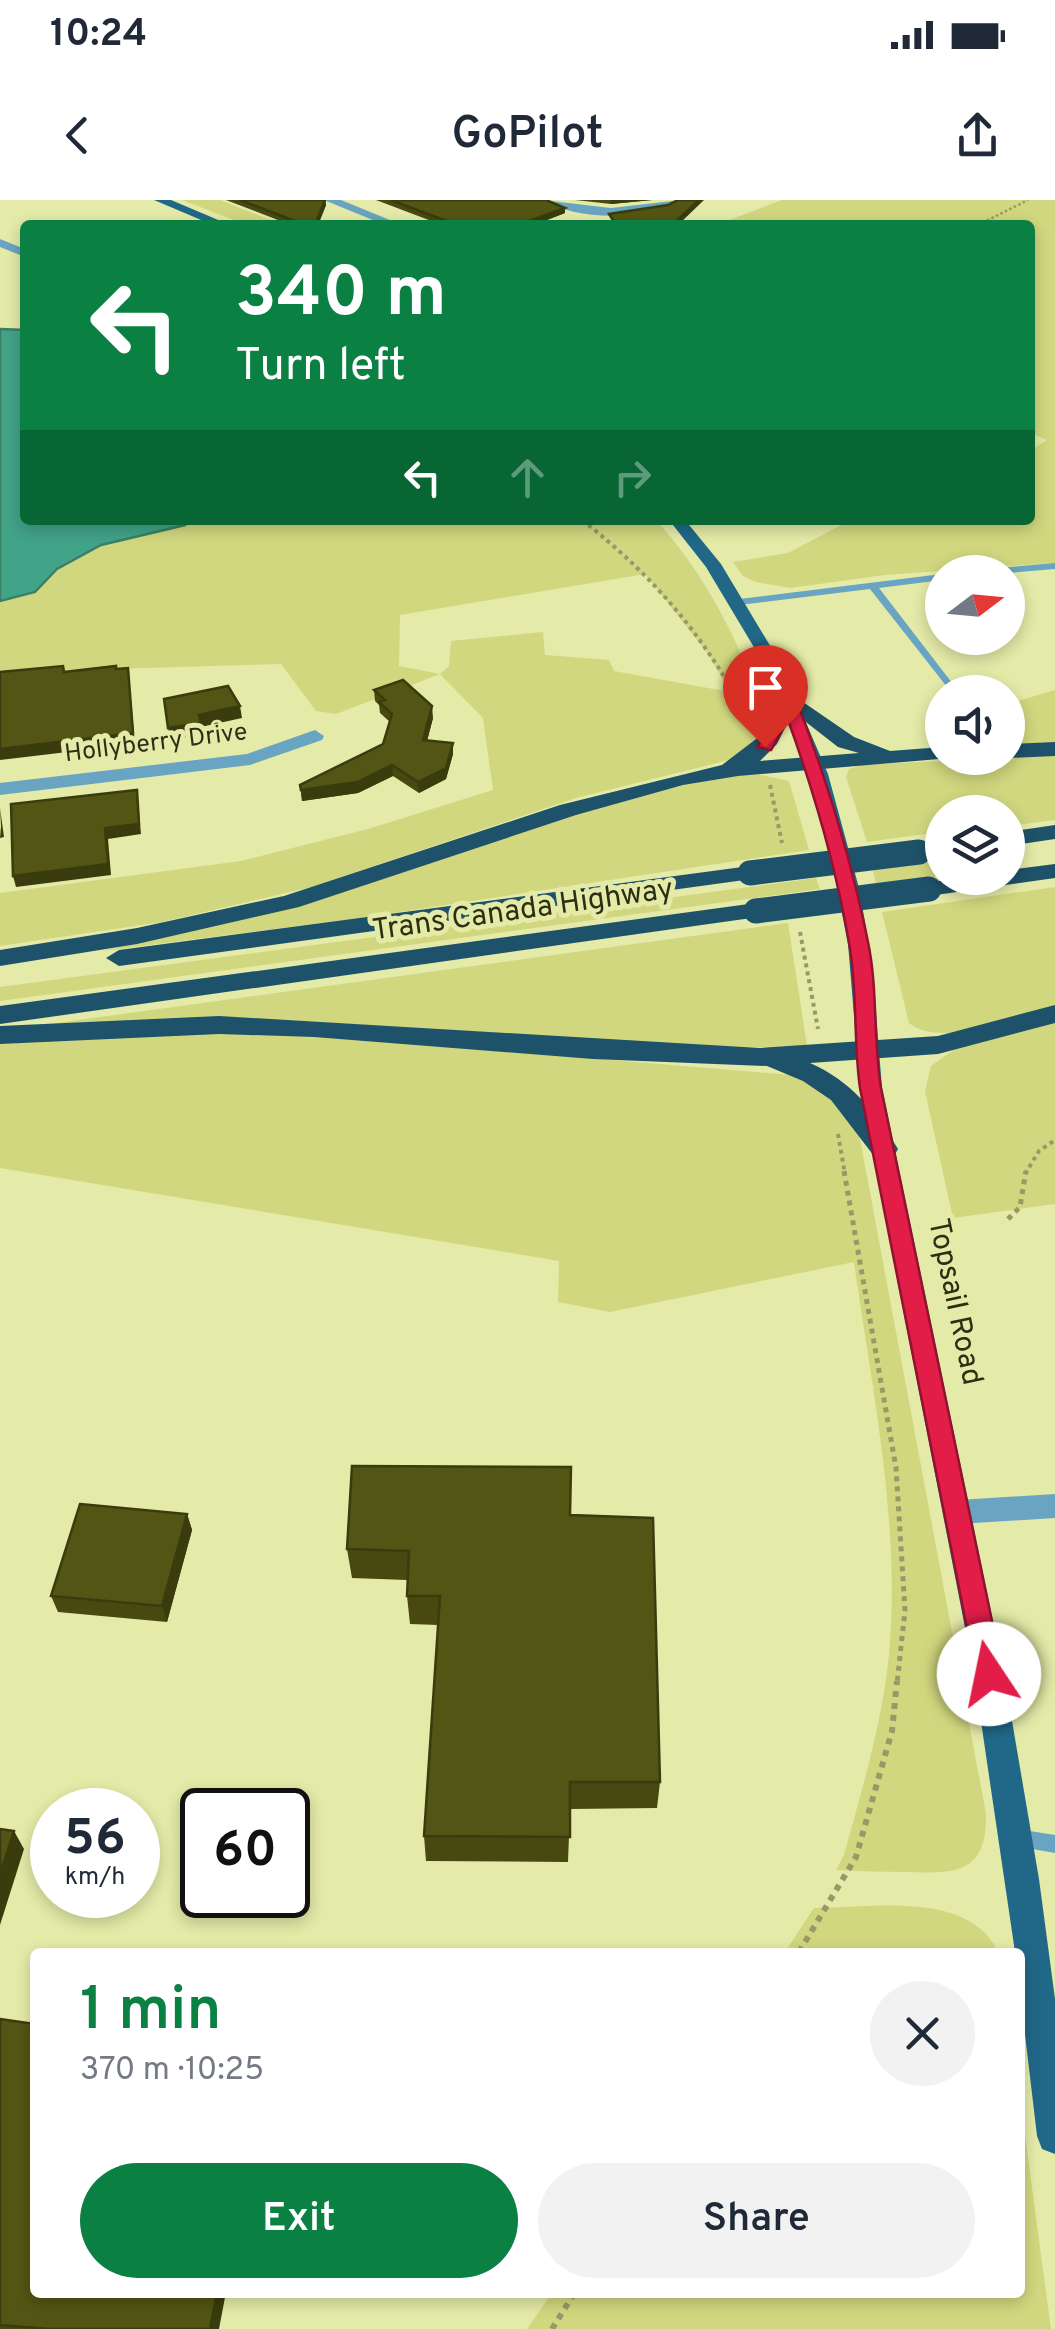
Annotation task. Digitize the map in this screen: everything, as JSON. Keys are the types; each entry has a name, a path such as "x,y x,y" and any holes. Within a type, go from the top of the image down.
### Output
{"highway":[{"path":"764,758 787,697 846,742 902,756"},
{"path":"1025,751 1055,750"},
{"path":"0,958 153,932 276,905 611,797 764,758 813,764 925,755"},
{"path":"1025,836 1055,832"},
{"name":"Trans Canada Highway","path":"0,973 925,851"},
{"name":"Trans Canada Highway","path":"0,1015 1055,872"},
{"path":"0,1035 219,1025 297,1027 612,1052 760,1057 938,1045 1055,1014"},
{"path":"760,1057 828,1081 860,1113 884,1149"}],"main road":[{"path":"160,200 211,220"},
{"name":"Topsail Road","path":"681,525 739,602 787,697 813,764 860,946 864,1050 958,1512 1017,1838 1055,2136"}],"street":[{"path":"548,200 607,212 648,208 675,200"},
{"path":"343,202 384,220"},
{"name":"Hollyberry Drive","path":"0,789 250,759 316,736"},
{"path":"958,1512 1055,1506"}],"lane":[{"path":"1025,569 1055,566"},
{"path":"739,602 925,579"},
{"path":"870,584 942,675"},
{"path":"1017,1838 1055,1844"}],"path":[{"path":"988,220 1028,200"},
{"path":"588,525 645,570 714,654 764,758 785,859"},
{"path":"796,914 822,1054"},
{"path":"801,1948 856,1857 892,1732 905,1610 896,1468 838,1133"},
{"path":"1008,1219 1020,1207 1020,1190 1034,1155 1055,1140"},
{"path":"552,2329 571,2298"}],"green space":[{"path":"182,200 220,200 270,220 234,220"},
{"path":"782,200 1055,200 1055,563 1025,565 1025,555 925,555 925,572 790,588 743,576 733,562 788,553 841,525 1035,525 1035,448 1047,440 1035,435 1035,220 729,220"},
{"path":"185,525 660,525 692,566 722,615 767,721 765,734 729,760 576,798 311,887 162,922 0,946 0,893 241,861 368,829 493,790 483,718 440,674 336,714 316,711 281,664 110,669 0,678 0,601 35,592 57,569 101,545","holes":["645,574 709,655 730,692 614,671 609,660 545,655 543,632 451,641 449,666 440,674 399,666 400,615"]},
{"path":"1055,690 1055,744 1025,745 1025,699"},
{"path":"1055,755 1055,820 1025,824 1025,795 925,795 925,834 867,842 846,777 849,769 862,765 925,762 925,775 1025,775 1025,757"},
{"path":"752,773 789,781 809,850 360,918 103,951 256,911 629,798"},
{"path":"925,862 925,878 876,884 873,870"},
{"path":"816,878 820,889 0,1001 0,987"},
{"path":"1055,887 1055,1008 959,1032 923,1030 909,1023 882,912 1025,895 1025,891"},
{"path":"788,923 807,1046 715,1048 290,1020 27,1027"},
{"path":"1055,1021 1055,1204 953,1218 925,1091 931,1066 956,1048"},
{"path":"212,1032 302,1034 792,1075 808,1079 857,1123 986,1814 985,1834 975,1859 966,1866 941,1872 836,1870 844,1855 876,1731 886,1681 892,1606 883,1458 854,1262 610,1312 558,1302 559,1261 0,1168 0,1042"},
{"path":"890,1906 942,1911 965,1919 984,1932 995,1948 788,1948 814,1908"},
{"path":"1025,2135 1051,2329 527,2329 549,2298 1025,2298"}],"water":[{"path":"0,329 20,330 20,525 185,525 101,545 57,569 35,592 0,601"}],"building":[{"path":"240,200 325,200 317,220 292,220"},
{"path":"391,200 546,200 565,208 532,220 444,220"},
{"path":"678,200 699,200 677,220 613,220 609,214"},
{"path":"63,666 64,672 128,668 133,733 0,749 0,672"},
{"path":"403,680 432,706 423,740 453,743 446,768 418,782 392,765 357,782 301,790 300,785 383,744 392,714 379,702 385,700 374,690"},
{"path":"228,686 240,706 199,715 201,723 168,728 164,699"},
{"path":"137,790 139,824 105,828 108,864 13,876 11,804"},
{"path":"352,1466 571,1467 570,1515 653,1518 660,1782 570,1782 570,1837 424,1836 440,1596 407,1596 409,1551 347,1549"},
{"path":"80,1504 187,1514 162,1606 51,1596"},
{"path":"0,1829 14,1831 0,1874"},
{"path":"0,2019 30,2023 30,2298 216,2298 210,2329 49,2329 0,2325"}],"route":[{"path":"765,747 787,697 819,780 860,946 864,1050 870,1088 989,1674"}]}
